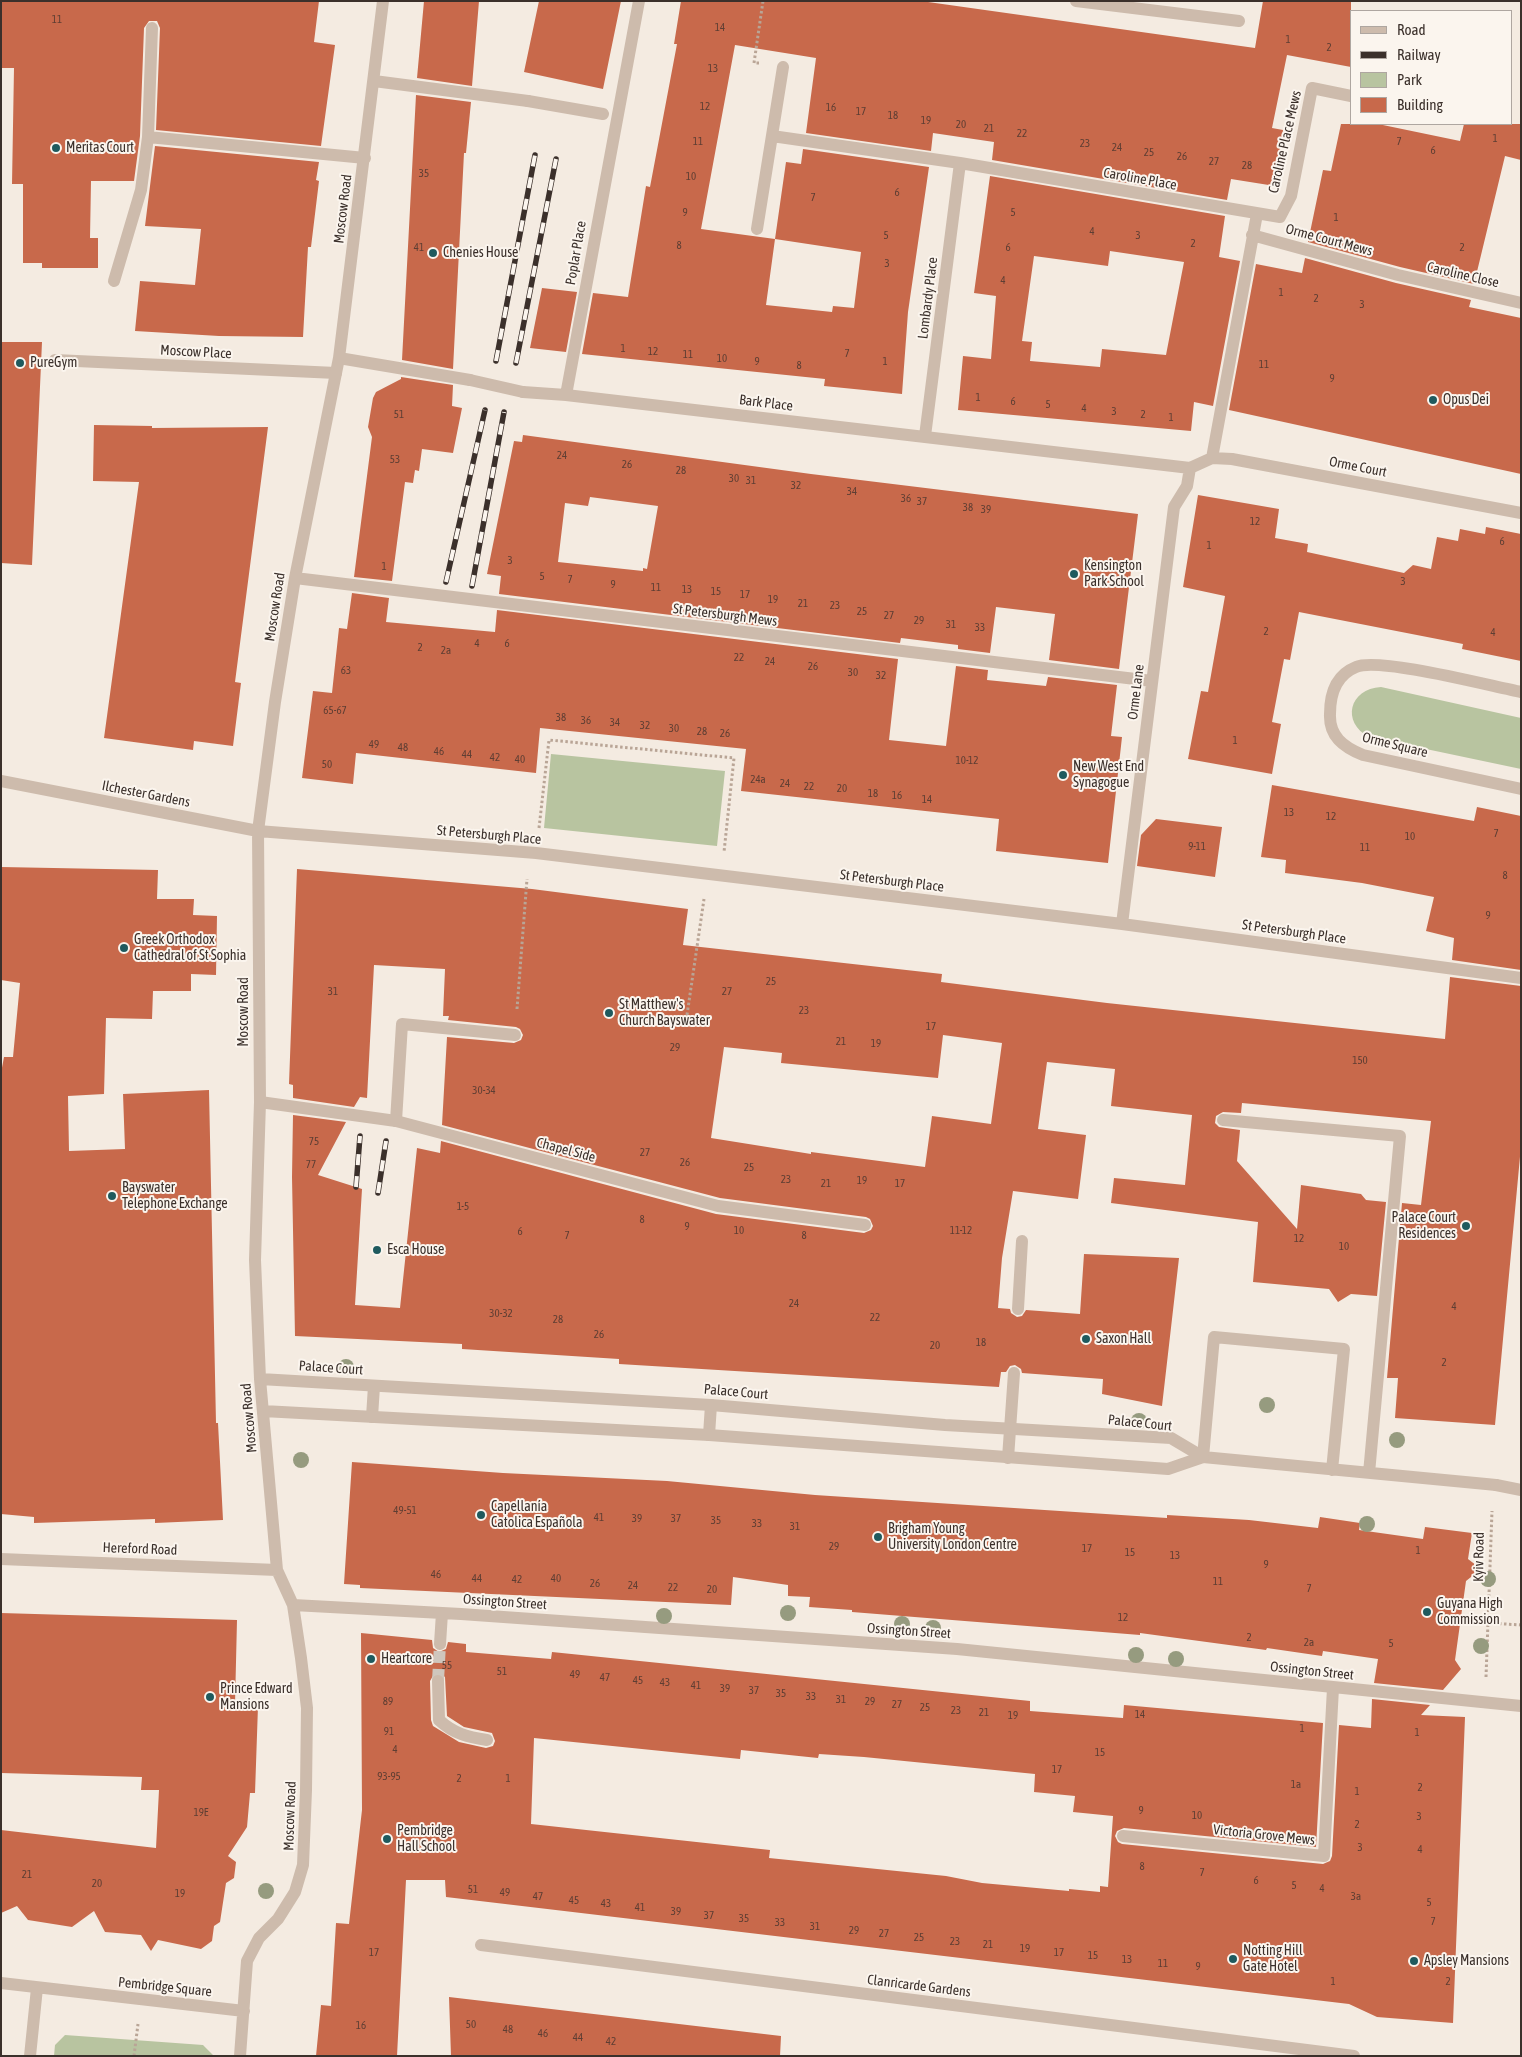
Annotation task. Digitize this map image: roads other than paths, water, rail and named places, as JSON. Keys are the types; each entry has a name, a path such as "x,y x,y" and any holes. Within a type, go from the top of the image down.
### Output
{"street":[{"name":"Moscow Road","path":"244,2011 247,1961 259,1938 278,1919 294,1892 303,1865 307,1708 294,1605 277,1570 260,1379 255,1260 260,1102 258,831 275,702 295,578 339,358 374,81 382,1"},
{"name":"Poplar Place","path":"566,395 616,116 639,1"},
{"path":"1076,1 1239,21"},
{"path":"114,281 141,190 148,137 152,28"},
{"path":"757,229 783,67"},
{"path":"374,81 616,116"},
{"name":"Caroline Place Mews","path":"1257,214 1280,217 1291,196 1312,88 1350,96"},
{"name":"Caroline Place","path":"772,136 960,163 1257,214"},
{"path":"148,137 364,158"},
{"name":"Lombardy Place","path":"926,436 960,163"},
{"path":"1212,458 1257,214"},
{"name":"Orme Court Mews","path":"1252,235 1398,275"},
{"name":"Caroline Close","path":"1398,275 1521,303"},
{"name":"Bark Place","path":"339,358 470,380 523,392 566,395 926,436 1190,468"},
{"name":"Moscow Place","path":"55,360 336,373"},
{"name":"Orme Court","path":"1190,468 1212,458 1232,459 1521,513"},
{"name":"Orme Lane","path":"1122,924 1174,508 1187,486 1190,468"},
{"name":"St Petersburgh Mews","path":"295,578 1152,682"},
{"name":"Orme Square","path":"1521,692 1385,664 1357,666 1343,674 1334,687 1330,703 1330,723 1336,739 1363,755 1521,789"},
{"name":"Ilchester Gardens","path":"1,781 258,831"},
{"name":"St Petersburgh Place","path":"258,831 533,853 1122,924 1521,978"},
{"path":"396,1121 402,1024 515,1035"},
{"name":"Chapel Side","path":"260,1102 396,1121 718,1206 865,1225"},
{"path":"1223,1120 1400,1136 1369,1473"},
{"path":"1018,1309 1022,1241"},
{"path":"1203,1458 1214,1337 1344,1349 1332,1470"},
{"path":"1008,1458 1014,1372"},
{"name":"Palace Court","path":"260,1379 711,1405 1009,1428 1171,1438 1203,1458"},
{"path":"372,1417 374,1386"},
{"path":"709,1435 711,1405"},
{"name":"Palace Court","path":"263,1411 709,1435 1168,1469 1203,1458 1496,1485 1521,1490"},
{"name":"Hereford Road","path":"1,1559 277,1570"},
{"name":"Ossington Street","path":"294,1605 442,1613 957,1649 1521,1706"},
{"path":"440,1644 442,1613"},
{"path":"438,1681 439,1720 450,1730 466,1736 487,1740"},
{"name":"Victoria Grove Mews","path":"1123,1836 1324,1856 1333,1688"},
{"name":"Clanricarde Gardens","path":"481,1945 1354,2056"},
{"name":"Pembridge Square","path":"1,1983 244,2011"},
{"path":"30,2056 37,1988"},
{"path":"240,2056 244,2011"}],"tunnel":[{"path":"438,1681 440,1644"}],"railway":[{"path":"496,361 535,155"},
{"path":"516,363 556,159"},
{"path":"446,582 485,410"},
{"path":"472,586 504,412"},
{"path":"356,1187 360,1136"},
{"path":"378,1193 386,1141"}],"place":[{"name":"Meritas Court","path":"56,148"},
{"name":"Chenies House","path":"433,253"},
{"name":"PureGym","path":"20,363"},
{"name":"Opus Dei","path":"1433,400"},
{"name":"Kensington Park School","path":"1074,574"},
{"name":"New West End Synagogue","path":"1063,775"},
{"name":"Greek Orthodox Cathedral of St Sophia","path":"124,948"},
{"name":"St Matthew's Church Bayswater","path":"609,1013"},
{"name":"Bayswater Telephone Exchange","path":"112,1196"},
{"name":"Palace Court Residences","path":"1466,1226"},
{"name":"Esca House","path":"377,1250"},
{"name":"Saxon Hall","path":"1086,1339"},
{"name":"Capellanía Catolica Española","path":"481,1515"},
{"name":"Brigham Young University London Centre","path":"878,1537"},
{"name":"Guyana High Commission","path":"1427,1612"},
{"name":"Heartcore","path":"371,1659"},
{"name":"Prince Edward Mansions","path":"210,1697"},
{"name":"Pembridge Hall School","path":"387,1839"},
{"name":"Notting Hill Gate Hotel","path":"1233,1959"},
{"name":"Apsley Mansions","path":"1414,1961"}]}
